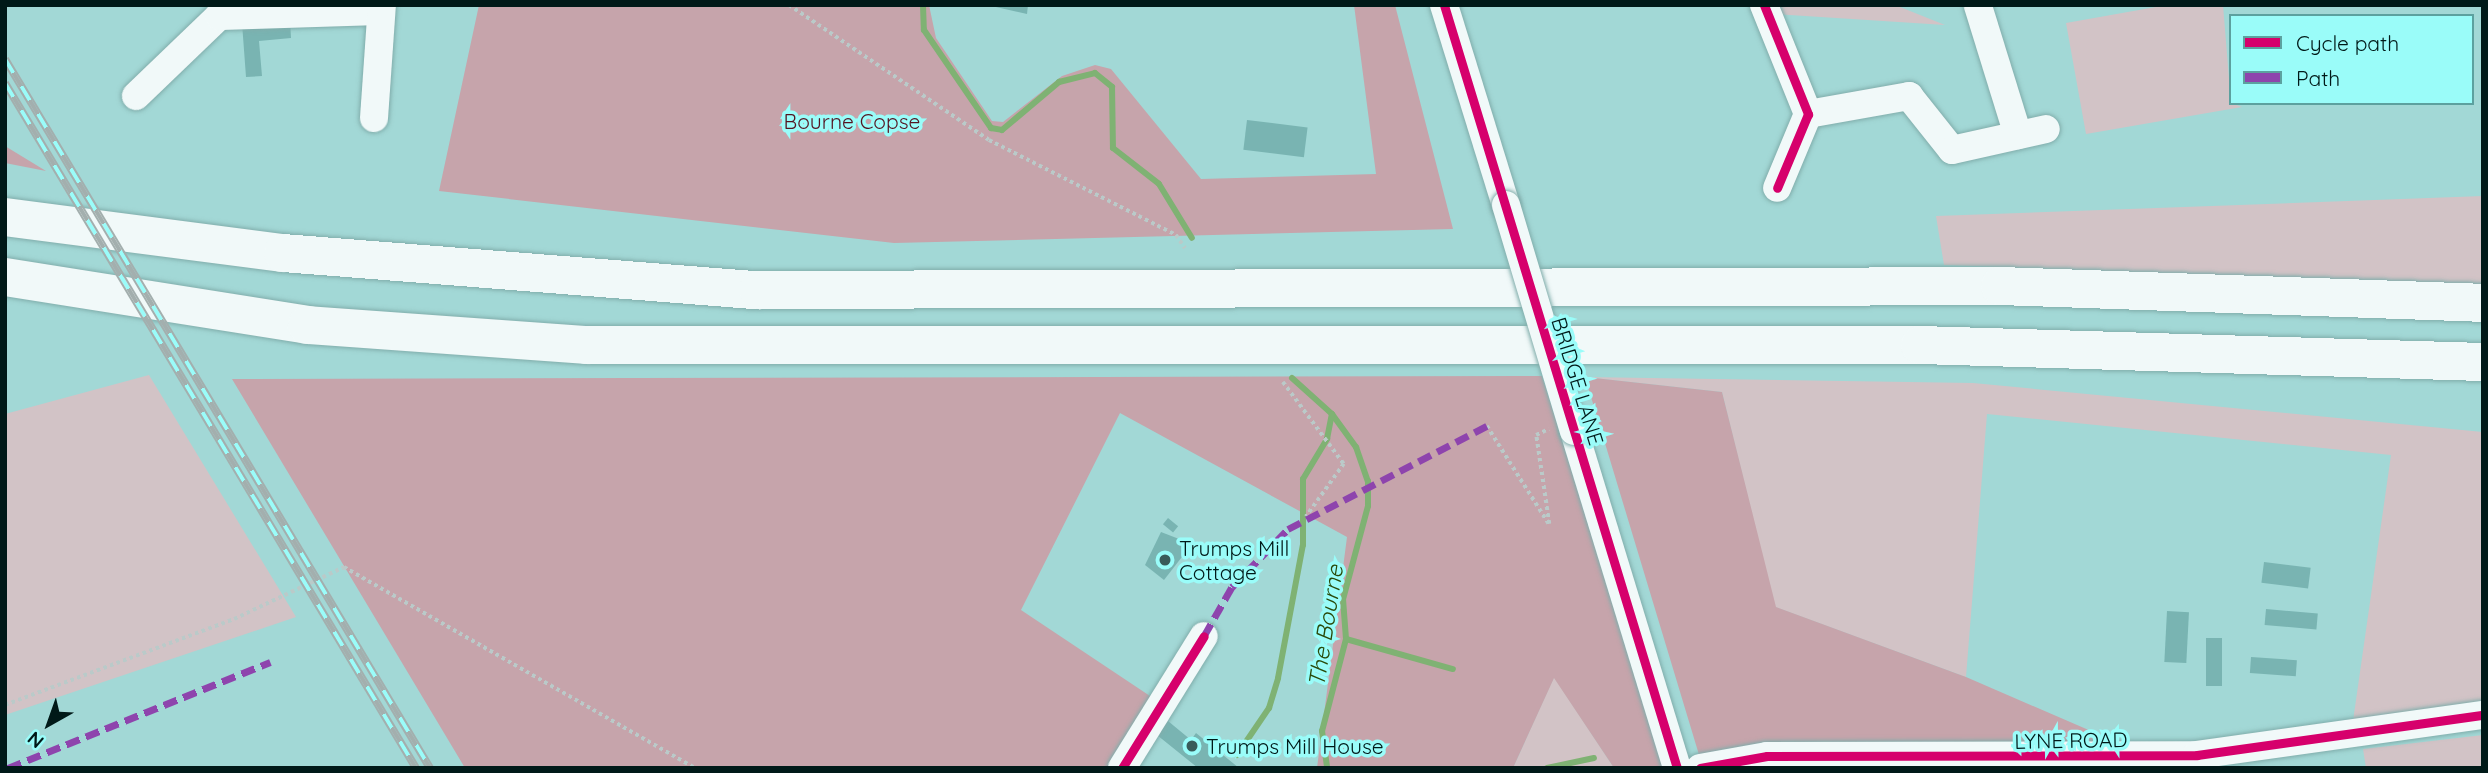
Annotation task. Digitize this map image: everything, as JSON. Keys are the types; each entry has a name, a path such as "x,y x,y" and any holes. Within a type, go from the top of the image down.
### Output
{"highway":[{"path":"5,217 283,253 758,290 2000,286 2483,303"},
{"path":"5,277 307,325 586,345 1920,345 2483,362"}],"street":[{"name":"BRIDGE LANE","path":"1444,5 1677,768"},
{"path":"1764,5 1808,114 1777,188"},
{"path":"1973,6 2018,135"},
{"path":"136,96 219,16 382,8 374,118"},
{"path":"1808,114 1909,96 1952,150 2046,129"},
{"path":"1122,768 1204,636"},
{"name":"LYNE ROAD","path":"1700,768 1767,756 2198,761 2483,715"}],"path":[{"path":"789,5 989,140 1176,235 1185,248"},
{"path":"1283,382 1319,436 1344,464 1306,517"},
{"path":"1487,426 1549,524 1536,435 1572,425"},
{"path":"5,705 234,619 344,567 695,768"}],"shaded area":[{"path":"1773,5 1895,5 1945,25 1775,14"},
{"path":"2167,5 2223,5 2229,105 2242,107 2086,134 2066,23"},
{"path":"2483,196 2483,285 1944,265 1936,216"},
{"path":"149,375 296,617 5,715 5,414"},
{"path":"1585,377 1973,383 2483,432 2483,704 2352,728 2391,455 1987,414 1966,677 1775,607 1722,392"},
{"path":"1554,677 1614,768 1513,768"},
{"path":"2483,735 2483,768 2366,768 2363,749"}],"green space":[{"name":"Bourne Copse","path":"479,5 929,5 936,38 992,121 1003,122 1062,76 1095,65 1111,69 1201,179 1376,174 1354,5 1395,5 1453,229 894,243 439,191"},
{"path":"5,146 46,171 5,163"},
{"path":"1542,376 1664,768 1614,768 1554,678 1513,768 1317,768 1347,537 1120,413 1021,610 1153,698 1111,768 465,768 232,379"},
{"path":"1585,377 1722,392 1776,607 1966,677 2121,744 1703,768"}],"building":[{"path":"987,5 1028,5 1027,14"},
{"path":"290,19 291,38 259,41 262,76 246,77 242,23"},
{"path":"1247,120 1308,127 1304,157 1243,150"},
{"path":"1168,518 1178,526 1173,532 1163,524"},
{"name":"Trumps Mill Cottage","path":"1161,532 1192,544 1164,580 1145,565"},
{"path":"2264,562 2311,568 2308,589 2261,583"},
{"path":"2266,609 2318,614 2316,629 2265,625"},
{"path":"2167,611 2189,612 2186,663 2164,662"},
{"path":"2206,638 2222,638 2222,686 2206,686"},
{"path":"2251,657 2297,660 2296,676 2250,673"},
{"name":"Trumps Mill House","path":"1168,721 1191,740 1196,733 1239,768 1198,768 1157,735"}],"waterway":[{"path":"923,5 924,30 991,128 1002,130 1059,82 1095,73 1112,87 1113,148 1159,184 1192,238"},
{"name":"The Bourne","path":"1292,378 1332,414 1356,447 1368,481 1368,506 1343,599 1346,639 1322,731 1327,768"},
{"name":"The Bourne","path":"1237,755 1269,708 1278,678 1303,545 1303,479 1327,439 1332,414"},
{"path":"1346,639 1453,669"},
{"path":"1547,768 1594,758"}],"railway":[{"path":"5,59 430,768"},
{"path":"5,83 416,768"}],"marked path":[{"path":"1204,636 1232,587 1288,529 1487,426"},
{"path":"8,768 270,662"}],"cycle path":[{"path":"1444,5 1677,768"},
{"path":"1764,5 1808,114 1777,188"},
{"path":"1122,768 1204,636"},
{"path":"1700,768 1767,756 2197,755 2483,715"}],"place":[{"name":"Trumps Mill Cottage","path":"1165,560"},
{"name":"Trumps Mill House","path":"1192,746"}]}
